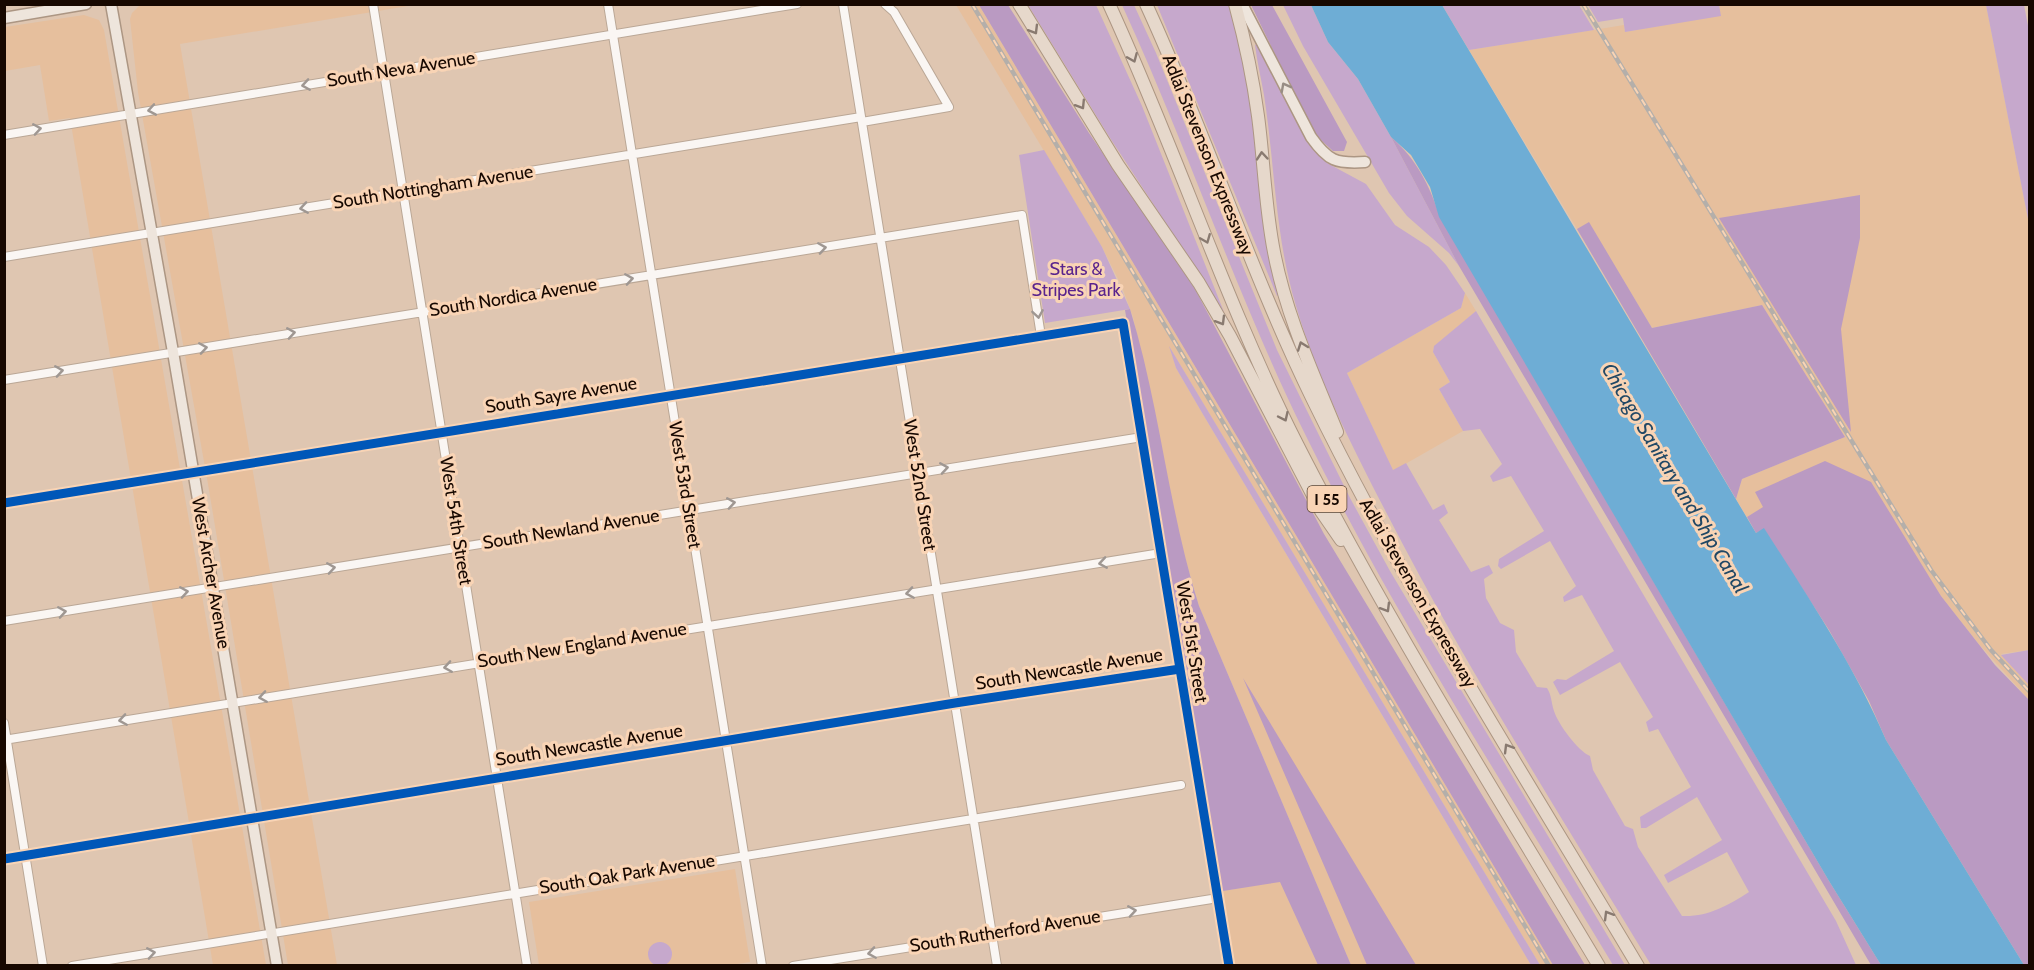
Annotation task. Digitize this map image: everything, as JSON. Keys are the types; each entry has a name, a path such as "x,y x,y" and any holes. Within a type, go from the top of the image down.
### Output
{"highway":[{"path":"1018,4 1118,165 1199,283 1230,336 1321,511 1371,582"},
{"name":"Adlai Stevenson Expressway","path":"1109,4 1262,371 1297,444 1371,582 1599,966"},
{"name":"Adlai Stevenson Expressway","path":"1146,4 1185,93 1270,306 1312,398 1372,516 1638,966"},
{"path":"1235,4 1250,64 1258,116 1268,219 1282,288 1304,354 1372,516"}],"main road":[{"path":"4,18 86,4"},
{"name":"West Archer Avenue","path":"111,4 194,471 277,966"},
{"path":"1242,4 1311,137 1321,150 1331,159 1343,163 1365,162"}],"street":[{"name":"West 54th Street","path":"373,4 527,966"},
{"name":"West 53rd Street","path":"608,4 762,966"},
{"name":"South Neva Avenue","path":"4,135 797,4"},
{"name":"West 52nd Street","path":"843,4 997,966"},
{"name":"South Nottingham Avenue","path":"4,257 632,154 949,107 894,12 885,4"},
{"name":"South Nordica Avenue","path":"4,380 1022,215 1041,336"},
{"name":"South Sayre Avenue","path":"4,503 670,394 1123,323"},
{"name":"West 51st Street","path":"1123,323 1229,966"},
{"name":"South Newland Avenue","path":"4,621 1142,437"},
{"name":"South New England Avenue","path":"6,740 1161,553"},
{"name":"South Newcastle Avenue","path":"4,859 955,703 1180,669"},
{"path":"4,723 43,966"},
{"name":"South Oak Park Avenue","path":"72,966 1182,785"},
{"name":"South Rutherford Avenue","path":"793,966 1218,898"}],"shaded area":[{"path":"141,4 414,5 180,44 337,965 288,965 208,484 138,92 130,19 132,13"},
{"path":"956,5 979,5 1553,965 1540,965 1170,348 1176,368 1201,411 1531,965 1351,965 1199,606 1180,540 1133,317 1122,287 1102,247"},
{"path":"979,5 1008,5 1089,133 1195,289 1324,534 1585,965 1553,965"},
{"path":"1251,5 1272,5 1347,142 1344,151 1333,151 1314,134"},
{"path":"1719,5 1986,5 2029,224 2029,650 2001,654 2029,685 2029,700 1978,643 1941,596 1912,551 1756,492 1764,507 1747,517 1736,499 1742,479 1845,437 1762,305 1652,328 1589,223 1577,229 1469,50 1624,25 1625,32 1720,15"},
{"path":"84,15 99,20 104,30 266,965 213,965 70,118 49,121 40,65 5,71 5,27"},
{"path":"1391,137 1421,173 1440,217 1829,881 1881,965 1871,965 1459,266"},
{"path":"1860,195 1860,238 1841,329 1851,432 1719,218"},
{"path":"1589,222 1652,328 1762,305 1845,437 1742,479 1736,499 1577,229"},
{"path":"1465,293 1476,311 1434,347 1433,352 1450,382 1439,389 1463,431 1393,471 1347,373 1461,308"},
{"path":"1130,309 1149,383 1179,532 1199,606 1351,965 1318,965 1280,882 1223,891 1218,878 1125,310"},
{"path":"1825,461 1871,482 1941,596 1995,665 2029,700 2029,965 2024,965 1886,740 1869,701 1829,630 1764,529 1756,533 1747,517 1763,507 1755,492"},
{"path":"1243,678 1416,965 1367,965"},
{"path":"735,869 750,962 725,966 539,965 529,902"},
{"path":"1280,881 1318,965 1235,965 1223,891"}],"green space":[{"path":"1028,5 1096,5 1142,106 1224,312 1110,138"},
{"path":"1122,5 1134,5 1156,53 1277,350 1350,498 1390,571 1625,965 1613,965 1414,637 1340,502 1305,434 1256,328 1146,58"},
{"path":"1157,5 1229,5 1243,51 1279,295 1277,296"},
{"path":"1283,5 1311,5 1328,42 1358,79 1391,137 1459,266 1449,253 1407,216 1389,193 1303,46"},
{"path":"1442,5 1579,5 1594,30 1469,50"},
{"path":"1588,5 1719,5 1721,16 1625,32 1623,18 1598,22"},
{"path":"1986,5 2024,5 2030,36 2029,224"},
{"path":"1259,43 1310,142 1327,163 1366,184 1395,225 1429,247 1446,265 1465,293 1461,308 1347,373 1393,470 1406,463 1433,510 1444,504 1448,513 1439,520 1471,572 1489,565 1493,573 1484,579 1486,598 1500,623 1514,630 1516,652 1537,687 1547,688 1556,716 1564,730 1580,749 1590,756 1593,770 1625,826 1633,829 1638,847 1682,916 1700,915 1717,910 1749,892 1727,852 1668,883 1664,875 1722,840 1697,797 1646,828 1641,828 1640,817 1691,787 1658,729 1649,732 1646,722 1653,717 1620,662 1560,695 1553,682 1557,679 1566,680 1614,651 1582,595 1564,602 1563,597 1576,586 1550,541 1501,569 1498,566 1499,559 1544,531 1511,476 1493,482 1490,476 1502,464 1480,429 1463,431 1439,389 1450,382 1433,352 1434,346 1476,311 1836,921 1856,965 1651,965 1448,628 1373,487 1325,385 1305,333 1289,280 1276,201 1268,122 1255,45"},
{"name":"Stars & Stripes Park","path":"1044,150 1102,247 1130,309 1045,323 1019,155"},
{"path":"1169,346 1540,965 1531,965 1201,411 1176,368"},
{"path":"2030,650 2029,685 2001,655"},
{"path":"660,942 665,943 671,949 671,959 665,965 660,966 655,965 649,959 648,954 649,949 655,943"}],"water":[{"name":"Chicago Sanitary and Ship Canal","path":"1311,5 1442,5 1756,533 1764,528 1830,632 1860,685 1886,740 2024,965 1881,965 1829,881 1439,217 1430,187 1411,155 1391,137 1358,79 1328,42"}],"railway":[{"path":"972,4 1549,966"},
{"path":"1583,4 1931,570 1991,650 2030,692"}],"cycle path":[{"path":"4,503 1123,323 1229,966"},
{"path":"4,859 955,703 1180,669"}]}
